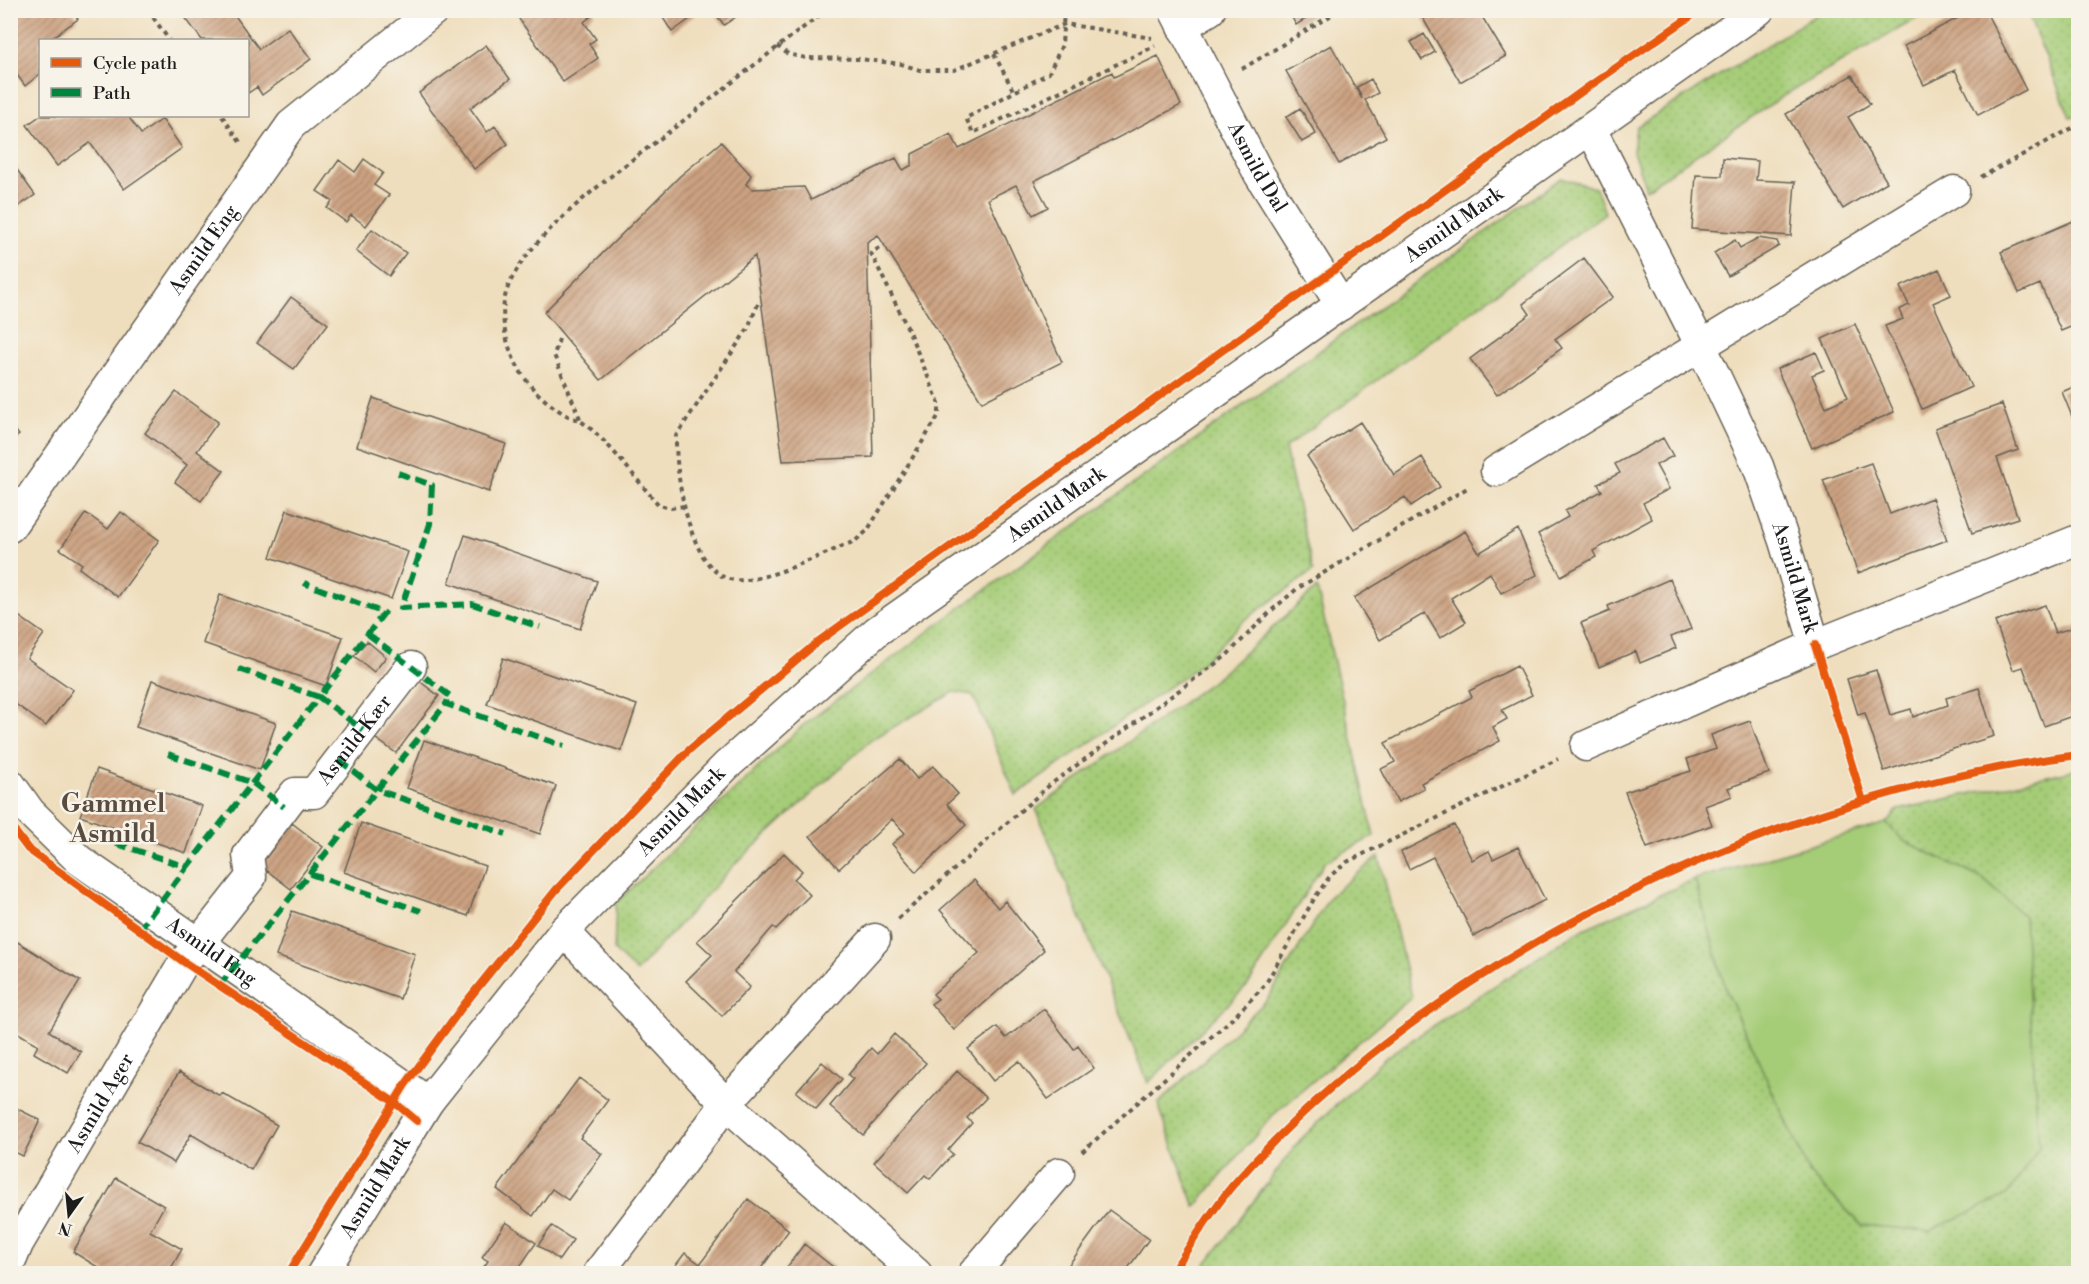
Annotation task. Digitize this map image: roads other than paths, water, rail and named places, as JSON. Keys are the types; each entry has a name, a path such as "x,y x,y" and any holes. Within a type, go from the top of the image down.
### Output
{"street":[{"name":"Asmild Eng","path":"10,527 291,125 434,10"},
{"name":"Asmild Dal","path":"1210,10 1178,19 1259,174 1341,305"},
{"name":"Asmild Mark","path":"322,1274 428,1102 564,931 726,766 877,631 1759,10"},
{"name":"Asmild Mark","path":"1591,129 1701,346 1758,466 1784,541 1815,645"},
{"path":"1496,471 1954,191"},
{"name":"Asmild Mark","path":"1586,746 1815,645 2079,540"},
{"name":"Asmild Kær","path":"197,944 251,877 248,855 295,793 314,793 411,667"},
{"name":"Asmild Eng","path":"10,784 30,812 79,860 428,1102"},
{"path":"564,931 726,1104 917,1274"},
{"path":"599,1272 726,1104 875,939"},
{"name":"Asmild Ager","path":"10,1263 18,1244 197,944"},
{"path":"973,1274 1059,1173"}],"district":[{"name":"Gammel Asmild","path":"113,819"}]}
